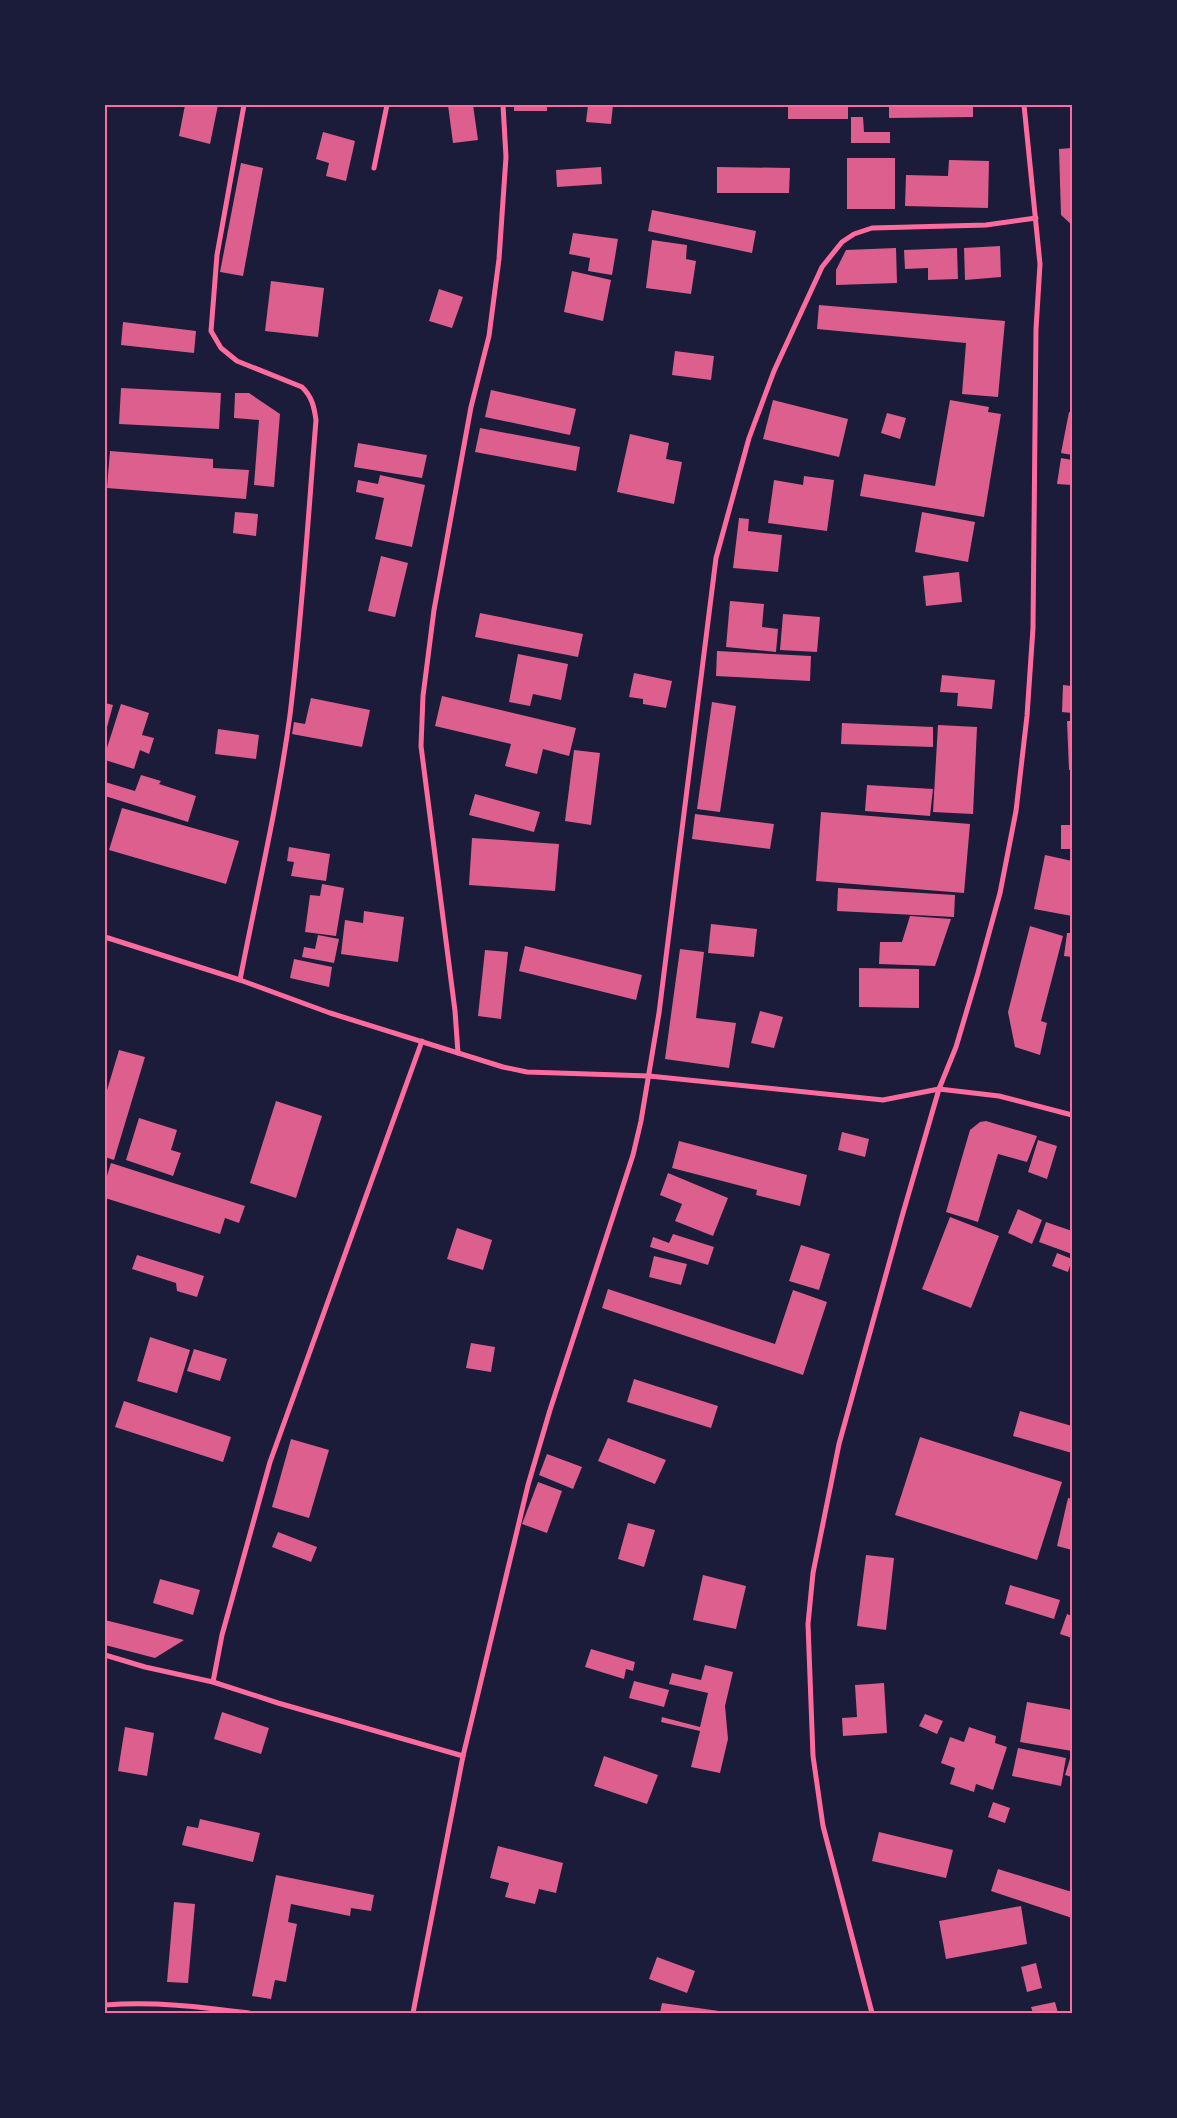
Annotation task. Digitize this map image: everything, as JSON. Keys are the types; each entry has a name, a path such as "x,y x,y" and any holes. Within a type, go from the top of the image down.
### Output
{"street":[{"path":"240,980 282,770 290,716 299,632 316,420 310,395 302,387 237,361 221,348 211,331 217,255 244,105"},
{"path":"374,168 387,105"},
{"path":"458,1053 453,991 421,746 423,696 434,610 471,407 489,336 505,186 506,157 502,105"},
{"path":"872,2013 823,1826 814,1756 808,1624 812,1573 839,1444 902,1212 939,1089 956,1047 1000,893 1016,811 1027,716 1033,628 1036,329 1040,264 1024,105"},
{"path":"413,2013 463,1756 528,1485 550,1410 633,1154 649,1076 666,956 716,558 749,438 774,371 795,325 826,260 842,242 854,234 872,228 986,225 1036,218"},
{"path":"105,938 240,980 330,1013 458,1053 527,1072 649,1076 883,1100 939,1089 999,1096 1072,1115"},
{"path":"213,1682 222,1635 270,1462 422,1041"},
{"path":"105,1655 145,1667 213,1682 278,1703 463,1756"},
{"path":"105,2005 135,2003 170,2004 249,2013"}],"building":[{"path":"185,105 218,105 210,144 179,136"},
{"path":"448,105 473,105 478,140 453,143"},
{"path":"514,105 547,105 547,111 514,111"},
{"path":"588,105 613,105 611,124 586,122"},
{"path":"788,105 848,105 848,119 788,119"},
{"path":"889,105 973,105 973,117 889,118"},
{"path":"851,117 863,117 864,132 890,132 890,143 851,143"},
{"path":"323,132 355,141 346,181 326,176 329,163 316,159"},
{"path":"1072,148 1072,225 1061,215 1059,149"},
{"path":"847,158 895,158 895,209 847,209"},
{"path":"949,160 989,161 988,208 905,206 906,175 948,176"},
{"path":"241,163 263,168 243,276 220,272"},
{"path":"601,167 602,184 557,187 556,170"},
{"path":"717,167 790,168 789,193 717,193"},
{"path":"652,210 756,231 752,253 648,231"},
{"path":"573,233 618,239 612,275 588,271 590,258 569,254"},
{"path":"652,240 687,245 686,259 696,261 691,294 646,288"},
{"path":"1000,246 1001,277 965,280 964,248"},
{"path":"896,248 897,283 836,285 836,270 846,250"},
{"path":"957,248 958,279 928,280 928,268 905,269 904,250"},
{"path":"572,271 611,280 603,321 564,312"},
{"path":"271,281 324,288 318,337 265,331"},
{"path":"439,289 463,297 452,328 429,321"},
{"path":"819,305 1005,321 998,397 962,394 966,343 817,329"},
{"path":"123,322 196,331 194,353 121,345"},
{"path":"675,351 714,356 711,380 672,375"},
{"path":"121,388 221,393 219,429 119,424"},
{"path":"491,390 576,409 570,435 485,417"},
{"path":"235,393 249,393 280,414 274,487 254,485 259,420 234,418"},
{"path":"773,400 848,419 839,457 763,439"},
{"path":"950,400 989,407 988,412 1001,414 984,517 860,496 864,474 935,486"},
{"path":"1069,412 1072,413 1072,455 1061,453"},
{"path":"887,413 906,418 900,439 881,433"},
{"path":"480,428 580,447 576,471 475,452"},
{"path":"630,434 669,443 666,459 682,462 674,504 617,492"},
{"path":"358,443 427,455 422,478 354,467"},
{"path":"110,451 213,459 213,468 249,470 246,499 107,488"},
{"path":"1061,458 1072,460 1072,485 1057,484"},
{"path":"380,475 425,485 412,547 375,539 384,498 356,492 358,480 378,484"},
{"path":"804,476 834,480 827,531 768,523 774,480 803,485"},
{"path":"235,512 258,514 256,536 233,533"},
{"path":"922,512 975,522 968,562 915,552"},
{"path":"739,518 749,519 748,531 782,535 778,572 733,568"},
{"path":"381,556 408,563 395,617 368,611"},
{"path":"959,572 962,602 926,606 923,576"},
{"path":"730,601 764,604 762,627 778,629 776,652 726,647"},
{"path":"480,613 583,634 578,657 475,637"},
{"path":"783,614 820,617 817,652 780,650"},
{"path":"717,651 811,656 810,681 716,676"},
{"path":"518,654 568,664 561,700 533,694 530,706 509,702"},
{"path":"634,673 672,681 666,708 643,704 643,699 629,697"},
{"path":"942,675 995,680 992,709 957,706 958,693 940,692"},
{"path":"1063,685 1072,686 1072,713 1062,712"},
{"path":"442,696 576,728 569,756 543,749 537,774 505,766 511,744 435,726"},
{"path":"311,698 370,710 362,747 292,734 294,722 305,724"},
{"path":"712,702 736,706 720,812 697,809"},
{"path":"105,703 113,705 106,731 105,731"},
{"path":"121,704 149,713 142,735 154,738 149,754 140,750 134,769 105,760 105,754"},
{"path":"1067,721 1072,721 1072,770 1069,770"},
{"path":"842,723 933,727 933,747 841,744"},
{"path":"938,725 977,727 973,814 933,812"},
{"path":"218,729 259,735 256,759 215,754"},
{"path":"574,750 600,753 591,825 565,821"},
{"path":"141,775 161,781 159,784 196,796 188,822 105,796 105,782 135,791"},
{"path":"867,785 933,789 930,816 865,811"},
{"path":"475,794 540,812 534,832 469,815"},
{"path":"122,808 239,841 226,884 109,850"},
{"path":"821,812 970,824 964,893 816,881"},
{"path":"695,814 774,824 770,849 692,839"},
{"path":"1061,825 1072,825 1072,849 1061,849"},
{"path":"472,838 559,844 555,891 469,885"},
{"path":"289,847 330,854 326,881 291,876 294,862 287,861"},
{"path":"1045,855 1072,861 1072,916 1034,909"},
{"path":"322,884 344,888 336,936 305,932 310,895 320,896"},
{"path":"838,888 955,895 954,917 837,911"},
{"path":"364,911 404,917 398,962 341,954 345,920 363,923"},
{"path":"910,916 951,919 935,966 879,964 880,942 902,942"},
{"path":"711,924 757,929 754,957 708,953"},
{"path":"1030,926 1063,936 1041,1021 1047,1023 1040,1055 1015,1047 1008,1012"},
{"path":"1067,933 1072,933 1072,957 1064,956"},
{"path":"318,935 339,939 334,963 302,957 304,947 315,949"},
{"path":"525,946 642,975 636,1000 519,971"},
{"path":"680,949 704,952 696,1018 736,1023 729,1068 665,1059"},
{"path":"485,950 508,952 501,1019 478,1016"},
{"path":"294,959 332,967 329,987 290,978"},
{"path":"859,968 919,969 919,1008 859,1007"},
{"path":"760,1011 783,1017 774,1048 751,1043"},
{"path":"119,1050 145,1057 114,1160 105,1157 105,1097"},
{"path":"276,1101 322,1116 296,1198 250,1183"},
{"path":"139,1118 177,1130 171,1150 181,1153 173,1176 126,1160"},
{"path":"986,1121 1037,1136 1027,1162 998,1154 978,1222 946,1212 970,1130 980,1122"},
{"path":"842,1132 869,1139 865,1157 838,1150"},
{"path":"1038,1140 1057,1146 1047,1179 1028,1172"},
{"path":"679,1141 807,1175 800,1206 756,1195 757,1190 672,1168"},
{"path":"111,1163 245,1206 239,1223 225,1218 220,1234 105,1198 105,1182"},
{"path":"668,1173 728,1198 713,1236 675,1221 682,1204 660,1195"},
{"path":"1018,1209 1042,1220 1032,1244 1008,1233"},
{"path":"950,1217 999,1236 971,1308 922,1289"},
{"path":"1046,1222 1072,1231 1072,1254 1039,1242"},
{"path":"457,1228 492,1240 483,1270 447,1259"},
{"path":"673,1234 714,1247 708,1265 650,1247 653,1237 669,1243"},
{"path":"801,1245 830,1254 819,1290 789,1281"},
{"path":"1057,1253 1072,1259 1068,1272 1052,1266"},
{"path":"137,1255 204,1276 197,1297 177,1291 176,1283 132,1269"},
{"path":"654,1256 687,1264 681,1285 649,1277"},
{"path":"608,1289 775,1344 793,1290 827,1302 803,1375 602,1308"},
{"path":"150,1337 190,1350 177,1393 137,1381"},
{"path":"471,1343 495,1347 491,1372 466,1368"},
{"path":"194,1349 227,1359 220,1381 187,1371"},
{"path":"634,1379 718,1406 711,1428 627,1402"},
{"path":"124,1401 231,1437 223,1462 115,1427"},
{"path":"1020,1411 1072,1426 1072,1453 1013,1436"},
{"path":"920,1437 1062,1482 1037,1560 895,1515"},
{"path":"608,1438 666,1460 655,1484 598,1461"},
{"path":"291,1439 329,1450 309,1518 272,1507"},
{"path":"547,1454 582,1467 573,1489 539,1475"},
{"path":"538,1482 562,1491 547,1533 522,1524"},
{"path":"1068,1498 1072,1499 1072,1550 1057,1546"},
{"path":"628,1523 655,1530 644,1567 618,1559"},
{"path":"278,1532 317,1547 311,1562 272,1547"},
{"path":"866,1555 894,1558 886,1630 857,1626"},
{"path":"703,1575 746,1586 736,1629 693,1620"},
{"path":"160,1579 200,1590 193,1615 153,1603"},
{"path":"1010,1585 1060,1600 1054,1619 1005,1604"},
{"path":"1067,1614 1072,1616 1072,1638 1060,1634"},
{"path":"105,1620 184,1640 155,1658 105,1645"},
{"path":"591,1649 635,1662 633,1671 626,1669 624,1679 585,1667"},
{"path":"705,1665 733,1672 725,1706 728,1739 720,1773 691,1767 700,1731 661,1722 662,1717 700,1727 708,1693 669,1684 672,1673 701,1680"},
{"path":"634,1681 669,1690 664,1707 629,1698"},
{"path":"884,1683 887,1733 843,1736 842,1718 857,1717 855,1685"},
{"path":"1027,1702 1072,1710 1072,1751 1020,1742"},
{"path":"222,1712 269,1728 261,1754 214,1739"},
{"path":"925,1714 943,1721 937,1734 919,1726"},
{"path":"125,1727 154,1733 147,1776 118,1771"},
{"path":"969,1727 996,1736 995,1743 1007,1747 993,1790 976,1784 974,1792 950,1784 955,1768 941,1763 950,1737 964,1742"},
{"path":"1018,1748 1066,1758 1061,1786 1012,1776"},
{"path":"1072,1752 1072,1777 1065,1775"},
{"path":"604,1756 658,1775 647,1804 594,1786"},
{"path":"993,1802 1010,1808 1005,1823 988,1817"},
{"path":"200,1819 260,1833 253,1862 182,1845 187,1826 198,1828"},
{"path":"879,1832 953,1850 946,1878 872,1861"},
{"path":"498,1846 563,1863 556,1893 539,1889 535,1904 505,1897 509,1883 490,1878"},
{"path":"998,1869 1072,1892 1072,1918 991,1891"},
{"path":"276,1875 374,1895 371,1911 351,1908 350,1916 291,1904 288,1922 297,1924 286,1982 275,1980 271,1999 252,1996"},
{"path":"174,1902 195,1904 188,1983 167,1982"},
{"path":"1021,1906 1027,1944 946,1959 939,1921"},
{"path":"657,1957 695,1971 687,1993 649,1979"},
{"path":"1036,1963 1042,1988 1027,1992 1021,1967"},
{"path":"1055,2002 1058,2013 1033,2013 1031,2007"},
{"path":"662,2003 719,2011 719,2013 660,2013"}]}
